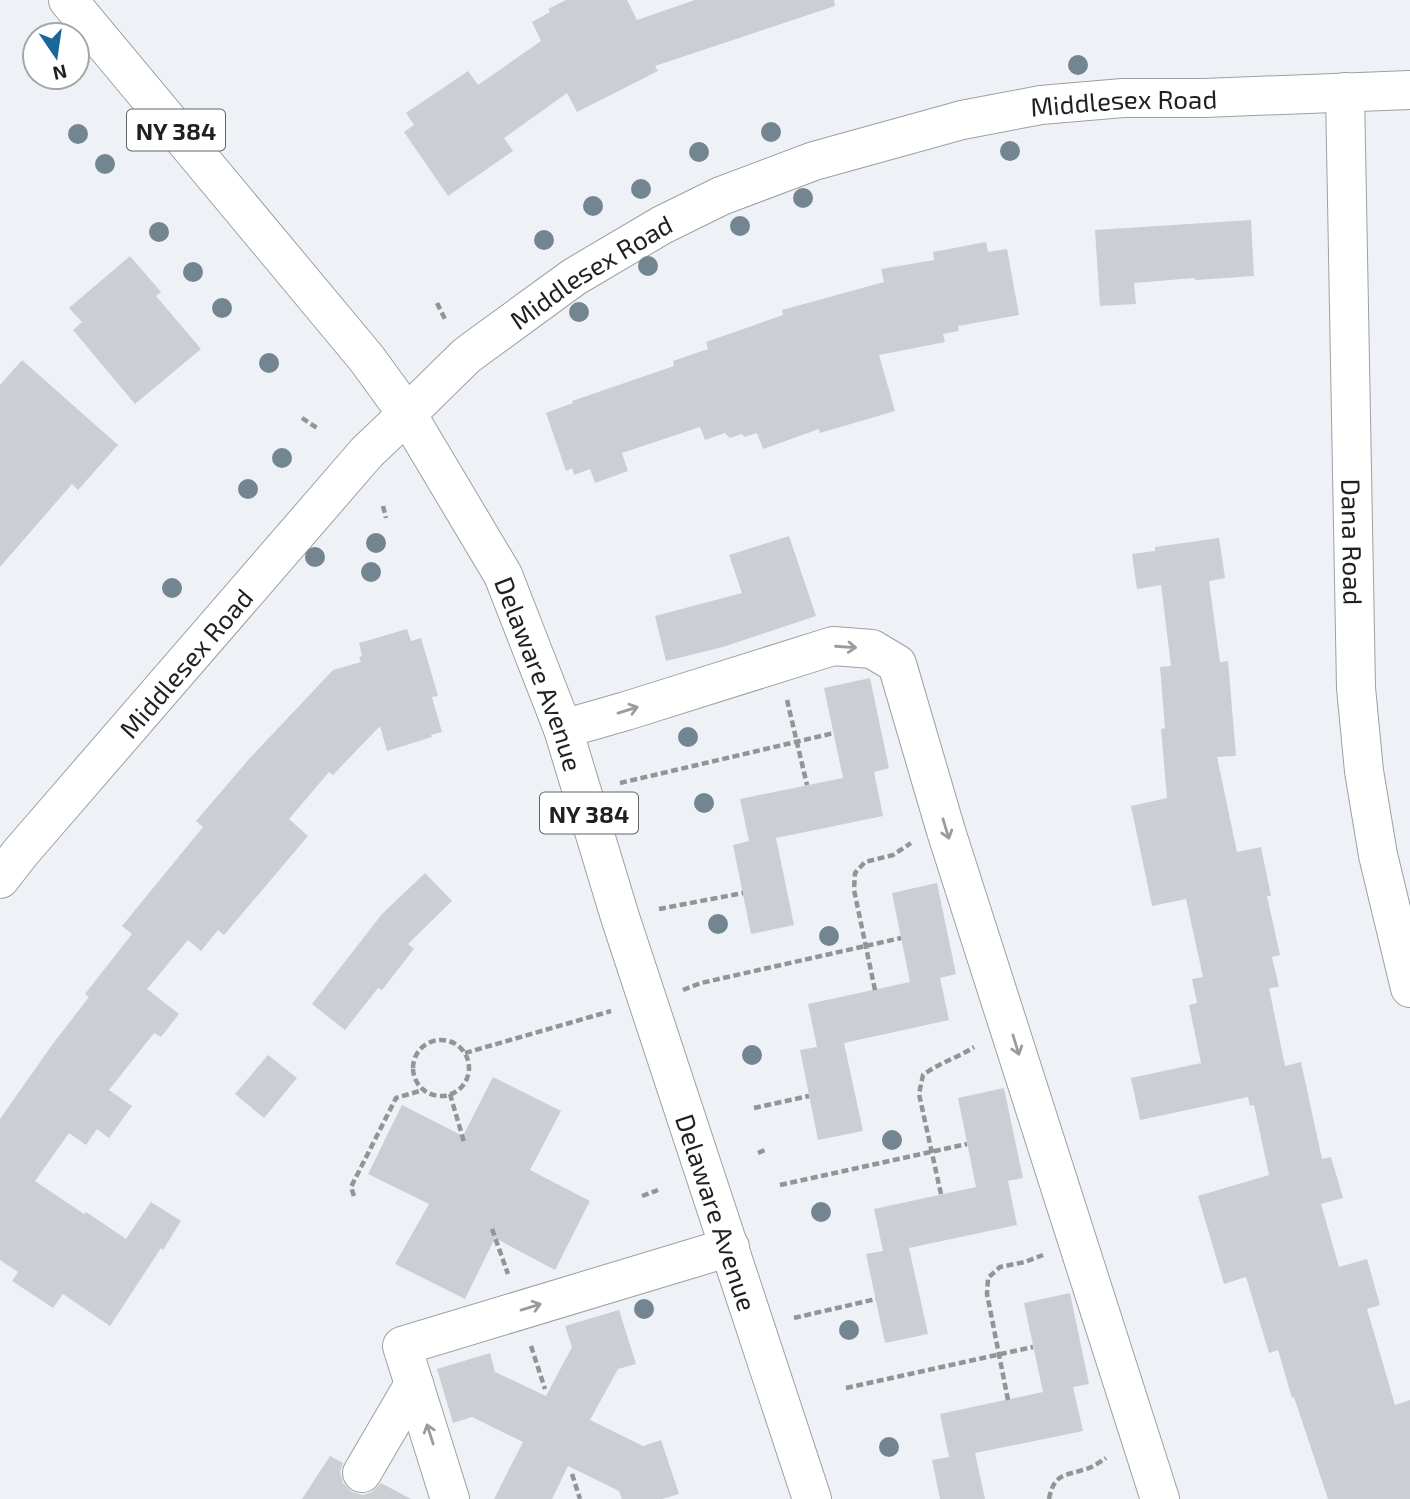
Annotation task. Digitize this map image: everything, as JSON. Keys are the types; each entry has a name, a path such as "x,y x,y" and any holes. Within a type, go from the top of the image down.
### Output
{"street":[{"name":"Delaware Avenue","path":"68,0 367,359 407,414 503,575 563,729 621,917 812,1499"},
{"name":"Middlesex Road","path":"0,879 368,452 466,356 574,277 662,225 721,196 814,161 961,120 1041,105 1123,98 1204,98 1410,90"},
{"name":"Dana Road","path":"1345,92 1356,688 1364,771 1378,855 1410,988"},
{"path":"563,729 833,646 872,649 897,664 950,844 1160,1499"},
{"path":"450,1499 402,1346 730,1247"},
{"path":"362,1473 414,1384"}],"path":[{"path":"438,303 448,325"},
{"path":"302,418 317,428"},
{"path":"383,506 386,518"},
{"path":"785,689 807,785"},
{"path":"635,780 834,733"},
{"path":"875,990 854,890 855,873 865,862 893,855 918,838"},
{"path":"675,906 743,892"},
{"path":"701,983 901,938"},
{"path":"465,1053 597,1015"},
{"path":"436,1040 454,1042 465,1053 469,1064 465,1083 458,1090 440,1096 423,1090 413,1074 416,1056 427,1043 436,1040"},
{"path":"941,1194 919,1094 923,1075 936,1065 959,1057 976,1046"},
{"path":"354,1196 351,1187 396,1098 423,1090"},
{"path":"450,1094 464,1142"},
{"path":"754,1108 809,1096"},
{"path":"780,1185 967,1144"},
{"path":"758,1153 767,1149"},
{"path":"642,1196 659,1190"},
{"path":"492,1229 503,1261"},
{"path":"1008,1400 987,1294 988,1279 1000,1267 1024,1262"},
{"path":"808,1315 876,1299"},
{"path":"846,1388 1033,1347"},
{"path":"533,1351 545,1389"},
{"path":"1049,1499 1052,1486 1065,1474 1088,1469"},
{"path":"572,1474 580,1499"}],"building":[{"path":"566,0 627,0 637,20 695,0 834,0 835,6 655,66 658,71 577,112 567,93 504,138 513,151 448,196 404,132 414,125 406,113 468,71 478,85 541,41 532,22 550,12 548,9"},
{"path":"1251,220 1254,276 1134,283 1136,304 1100,306 1095,230"},
{"path":"986,242 988,252 1007,249 1019,315 958,326 959,331 943,334 945,342 879,355 895,411 820,433 819,429 763,449 757,433 730,438 725,433 705,440 700,427 622,453 628,471 595,483 590,469 574,475 572,468 566,471 546,413 573,403 572,401 674,366 673,361 708,349 706,342 783,315 782,310 884,282 881,269 934,260 933,252"},
{"path":"130,256 161,292 156,296 201,349 135,404 73,330 82,322 69,308"},
{"path":"22,360 118,445 78,490 72,484 0,567 0,385"},
{"path":"789,536 816,616 723,647 666,661 655,616 742,593 729,555"},
{"path":"1219,538 1225,578 1209,581 1220,662 1228,661 1236,756 1217,757 1237,852 1261,847 1271,896 1267,896 1280,955 1272,957 1279,987 1269,988 1285,1066 1301,1062 1322,1159 1331,1157 1343,1198 1321,1204 1339,1267 1367,1259 1380,1305 1367,1309 1395,1405 1410,1400 1410,1499 1328,1499 1278,1350 1269,1353 1246,1277 1224,1284 1198,1196 1269,1175 1254,1105 1250,1106 1248,1097 1140,1120 1131,1078 1201,1063 1189,1005 1197,1003 1192,979 1203,977 1186,899 1152,906 1131,806 1167,798 1161,729 1165,728 1160,667 1171,666 1161,585 1137,589 1132,554 1155,551 1155,547"},
{"path":"407,629 411,641 421,638 438,696 432,697 442,732 387,751 380,726 333,775 329,772 289,819 308,836 224,935 218,930 201,951 188,940 147,989 179,1014 161,1037 154,1033 109,1090 132,1106 109,1138 97,1129 86,1145 69,1133 35,1181 126,1239 151,1202 181,1221 110,1326 63,1294 53,1308 12,1281 18,1272 0,1260 0,1119 89,997 85,994 132,934 122,926 203,827 196,821 250,758 333,670 361,662 359,643"},
{"path":"870,678 889,768 874,772 883,816 776,838 794,925 751,934 733,845 749,841 740,799 843,778 824,688"},
{"path":"425,873 452,901 408,944 414,949 382,990 378,988 345,1030 312,1004 382,914"},
{"path":"937,883 956,974 940,978 949,1020 844,1043 863,1131 818,1140 800,1050 817,1047 808,1004 910,982 892,893"},
{"path":"268,1055 297,1078 264,1118 235,1094"},
{"path":"493,1077 561,1111 530,1170 590,1201 555,1270 495,1238 465,1299 395,1264 429,1204 368,1174 402,1105 463,1136"},
{"path":"1004,1088 1023,1178 1008,1181 1017,1225 909,1248 928,1334 885,1343 866,1254 883,1251 874,1209 976,1187 958,1098"},
{"path":"1070,1293 1089,1384 1073,1387 1083,1431 975,1453 985,1499 940,1499 932,1460 949,1457 940,1414 1043,1392 1024,1303"},
{"path":"619,1310 636,1364 618,1369 590,1420 643,1446 661,1440 679,1494 662,1499 622,1499 619,1491 568,1466 552,1499 494,1499 523,1442 472,1417 453,1423 437,1369 490,1353 495,1372 546,1396 572,1347 565,1326"},
{"path":"330,1456 343,1463 340,1472 343,1483 352,1492 363,1495 372,1492 381,1483 411,1499 302,1499"}]}
